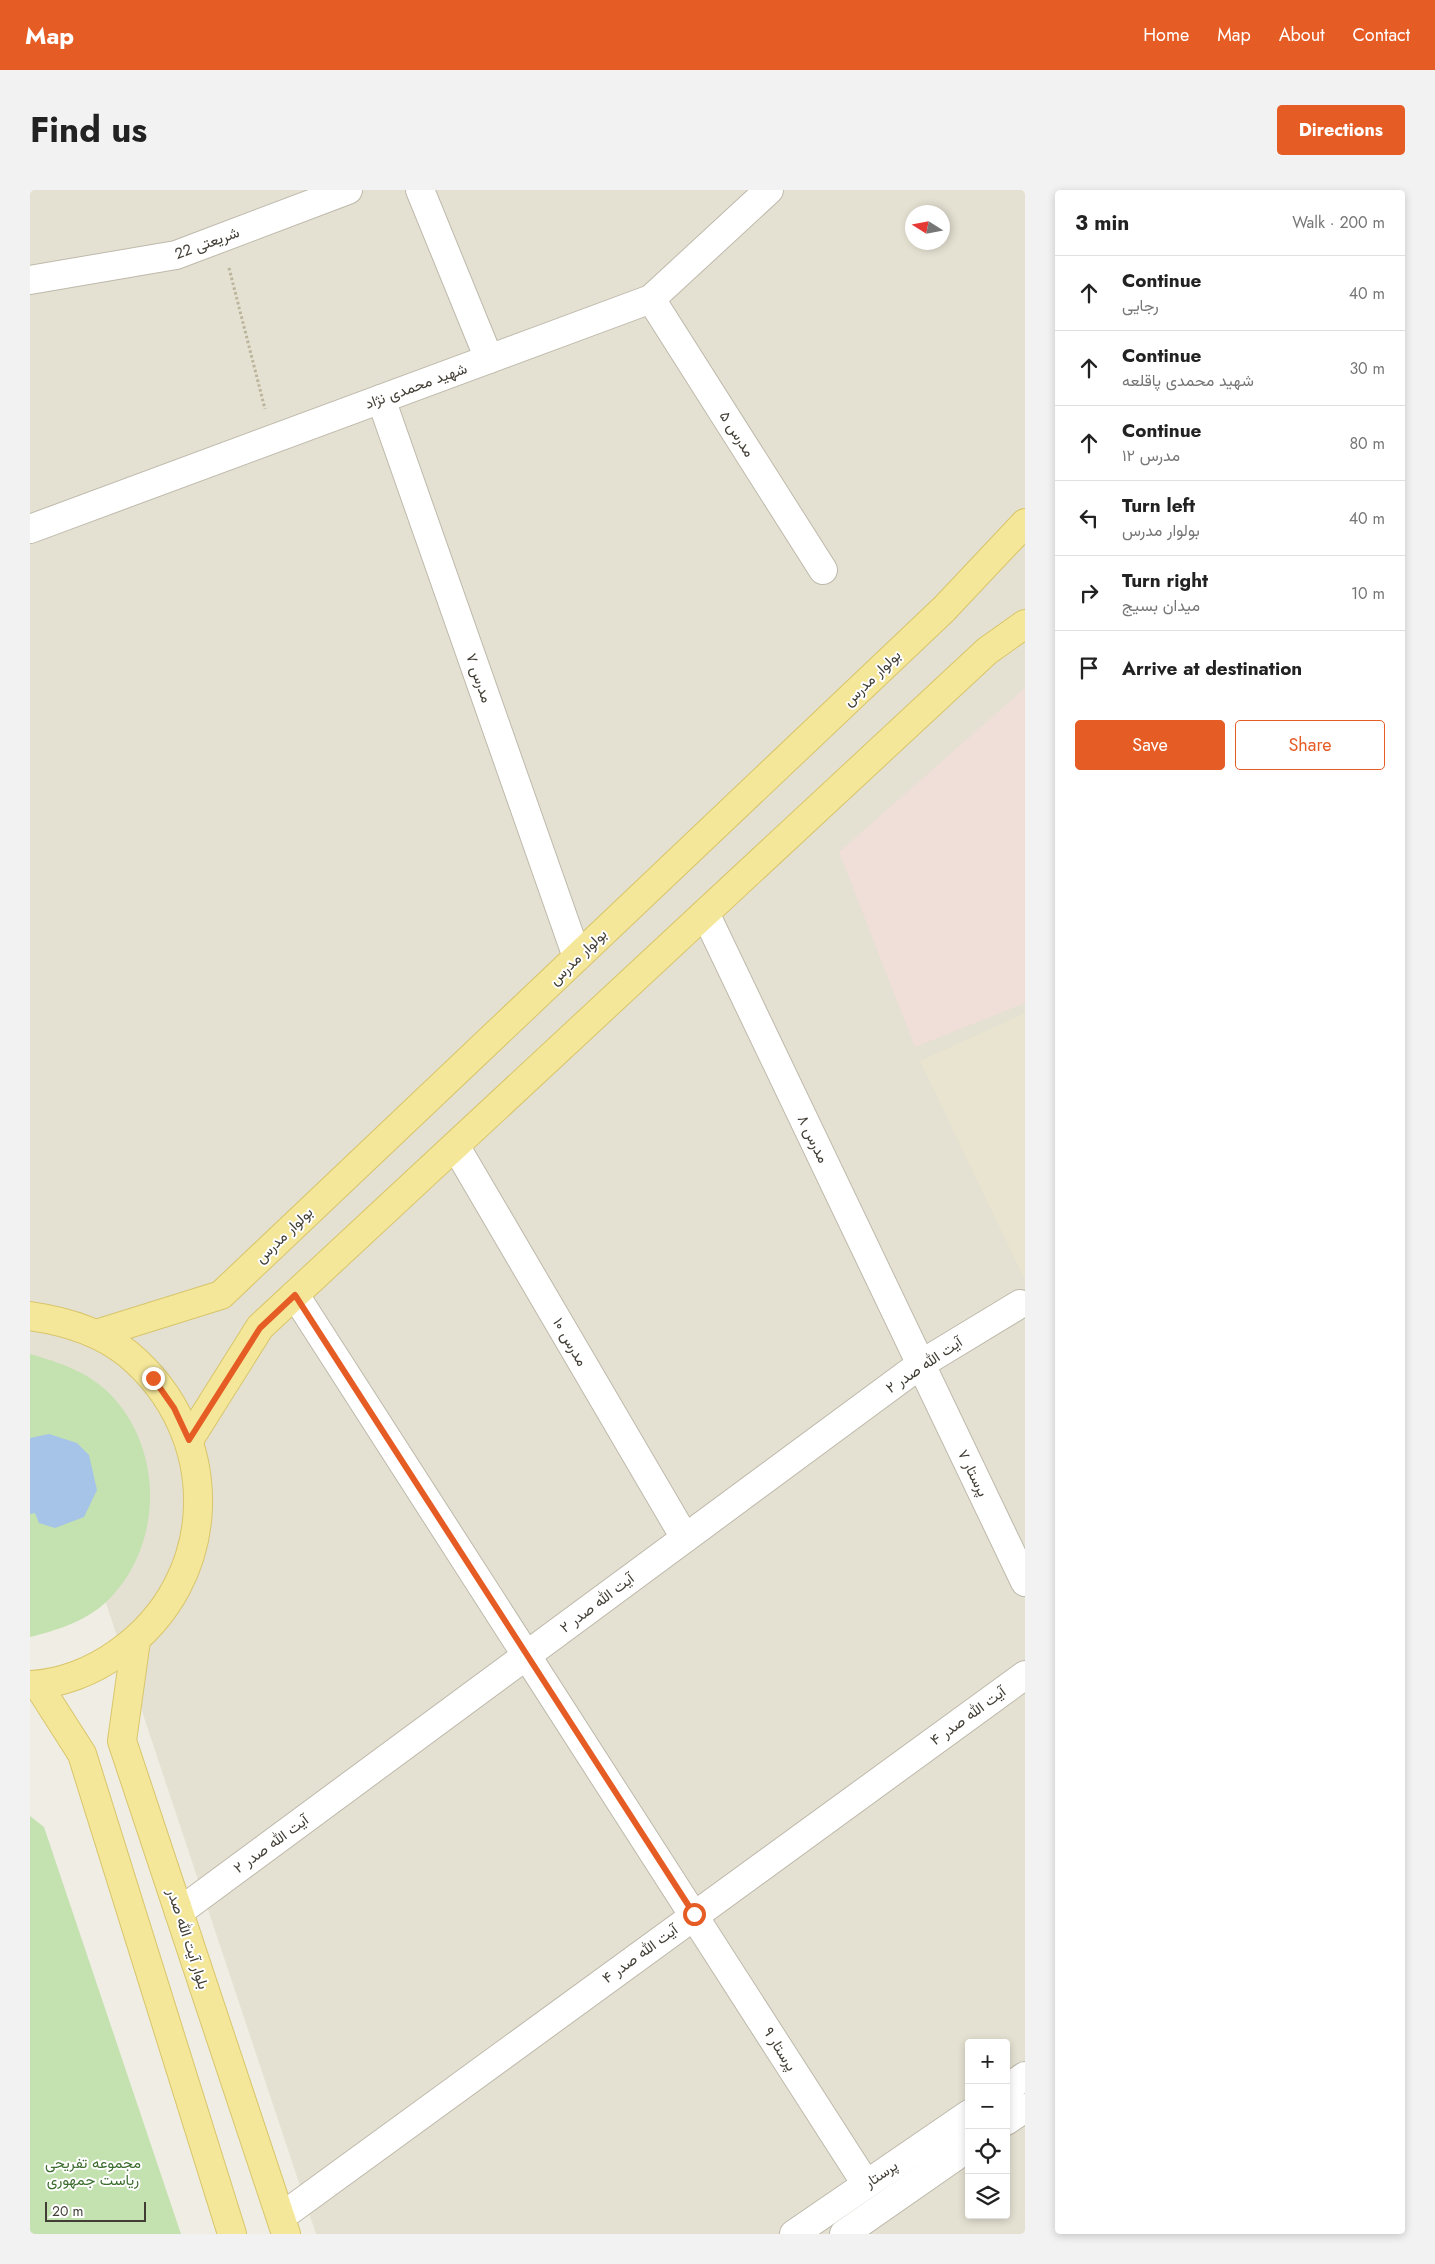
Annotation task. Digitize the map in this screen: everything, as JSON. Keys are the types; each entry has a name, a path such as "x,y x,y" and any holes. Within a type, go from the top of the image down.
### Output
{"main road":[{"name":"بولوار مدرس","path":"96,1334 221,1295 944,609 1025,523"},
{"path":"944,609 1025,545"},
{"path":"189,1440 260,1328 706,915 1025,615"},
{"path":"987,651 1025,624"},
{"path":"30,1316 62,1321 96,1334 126,1353 153,1378 174,1408 189,1440 198,1476 198,1512 193,1548 180,1583 161,1614 136,1640 106,1661 73,1676 34,1685 82,1754 232,2234"},
{"name":"بلوار آیت الله صدر","path":"136,1640 122,1741 283,2226"}],"street":[{"name":"شریعتی 22","path":"30,280 176,255 348,190"},
{"path":"420,190 489,359"},
{"name":"شهید محمدی نژاد","path":"30,529 651,299 770,190"},
{"name":"مدرس ۵","path":"651,299 823,570"},
{"name":"مدرس ۷","path":"381,399 577,958"},
{"name":"مدرس ۸","path":"706,915 921,1364"},
{"name":"مدرس ۱۰","path":"456,1147 685,1538"},
{"name":"پرستار ۹","path":"295,1295 866,2184"},
{"name":"آیت الله صدر ۲","path":"179,1912 921,1364 1020,1304"},
{"name":"پرستار ۷","path":"921,1364 1025,1582"},
{"name":"آیت الله صدر ۴","path":"283,2226 694,1914 1025,1674"},
{"path":"1010,2086 1025,2076"},
{"path":"1010,2118 1025,2108"},
{"name":"پرستار","path":"794,2234 965,2117"},
{"name":"پرستار","path":"844,2234 965,2150"}],"path":[{"path":"221,238 273,439"}],"shaded area":[{"path":"30,190 1025,190 1025,2234 316,2234 30,1375"},
{"path":"1025,688 1025,1003 915,1047 839,852"},
{"path":"1025,1013 1025,1280 920,1061"}],"green space":[{"path":"30,1354 81,1373 108,1392 127,1415 140,1441 148,1469 150,1498 147,1527 138,1555 124,1580 105,1603 79,1620 30,1637"},
{"name":"مجموعه تفریحی ریاست جمهوری","path":"30,1816 44,1827 181,2234 30,2234"}],"water":[{"path":"49,1434 77,1443 89,1455 97,1490 84,1517 55,1528 39,1523 35,1513 30,1514 30,1438"}],"route":[{"path":"153,1378 174,1408 189,1440 260,1328 295,1295 694,1914"}]}
